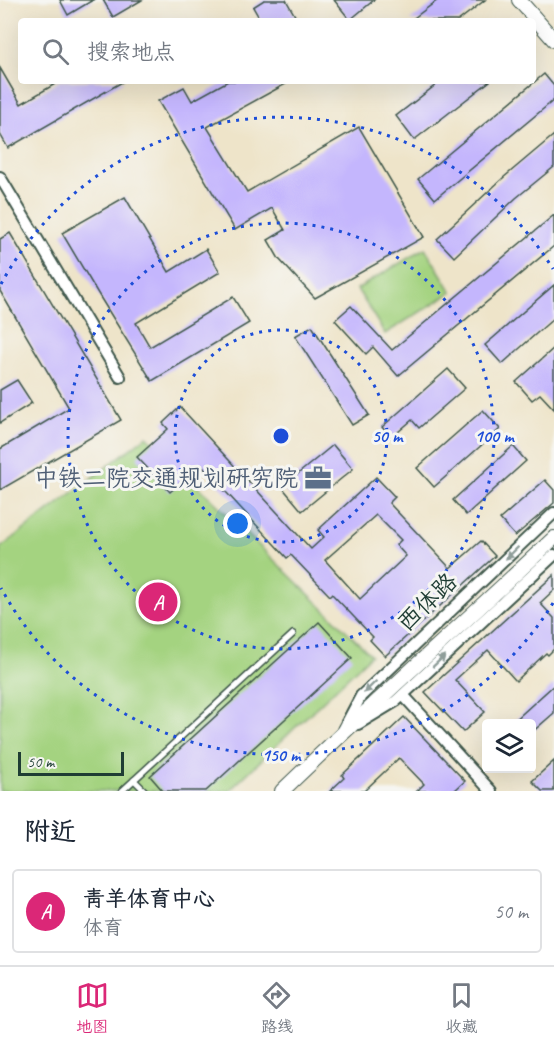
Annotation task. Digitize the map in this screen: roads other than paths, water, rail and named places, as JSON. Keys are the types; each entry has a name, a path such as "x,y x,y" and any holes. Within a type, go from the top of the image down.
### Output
{"street":[{"path":"519,0 535,18"},
{"path":"536,19 554,40"},
{"path":"0,177 120,376"},
{"name":"西体路","path":"342,733 361,696 554,513"},
{"name":"西体路","path":"282,791 554,538"},
{"name":"西体路","path":"342,733 396,701 554,555"},
{"path":"403,695 491,791"}],"lane":[{"path":"122,791 293,634"},
{"path":"134,780 145,791"}],"place":[{"name":"中铁二院交通规划研究院","path":"318,478"},
{"name":"青羊体育中心","path":"158,602"}]}
